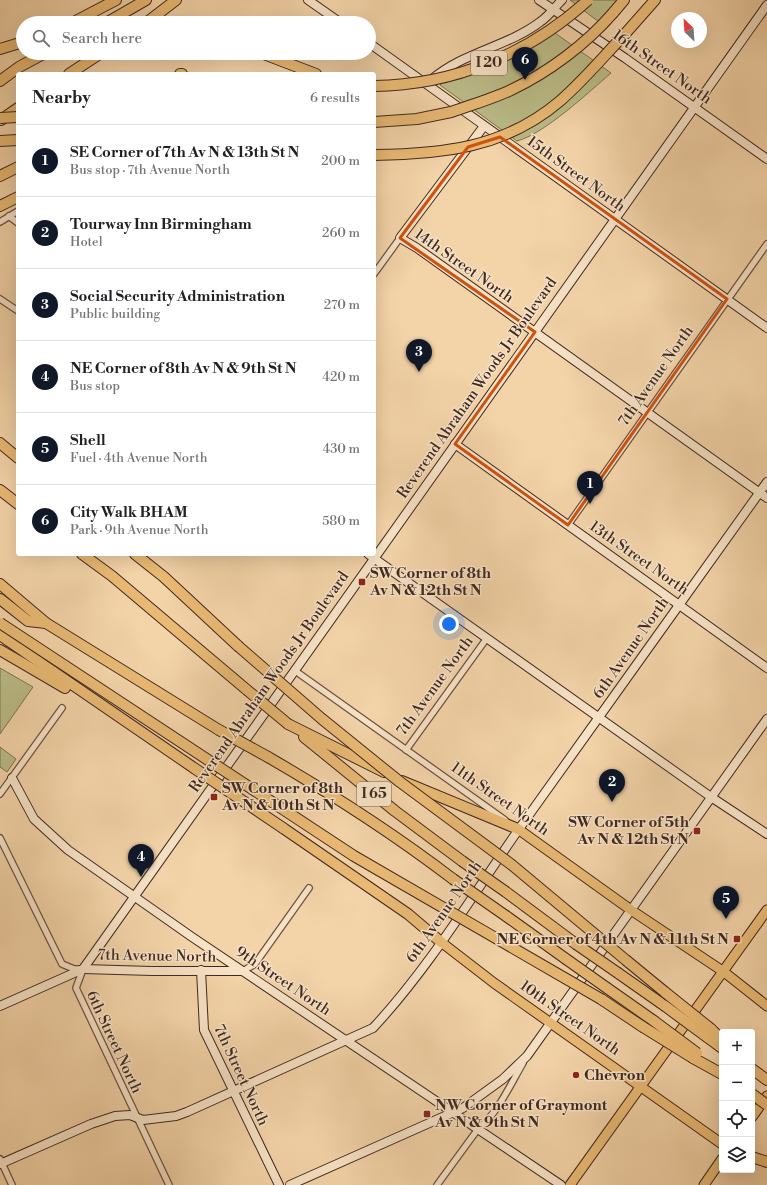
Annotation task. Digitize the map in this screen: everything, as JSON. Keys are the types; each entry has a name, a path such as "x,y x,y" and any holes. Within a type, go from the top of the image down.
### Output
{"highway":[{"path":"85,16 116,0"},
{"path":"118,16 146,0"},
{"path":"155,16 176,0"},
{"name":"I 20","path":"376,86 402,85 455,75 500,59 536,40 566,20 588,0"},
{"name":"I 20","path":"376,122 417,119 451,112 513,89 550,67 589,38 624,0"},
{"path":"376,155 472,147 505,135 541,115 560,101 624,35 655,0"},
{"path":"0,49 16,44"},
{"path":"0,55 16,51"},
{"path":"0,81 19,67 32,60"},
{"path":"72,72 90,60"},
{"path":"279,60 311,72"},
{"path":"0,120 16,114"},
{"path":"0,126 16,115"},
{"path":"0,141 16,140"},
{"path":"0,176 16,168"},
{"path":"0,176 16,174"},
{"path":"0,206 16,198"},
{"path":"0,443 16,456"},
{"path":"0,490 16,502"},
{"name":"I 65","path":"85,556 112,576 247,690 395,811 576,944 664,1006 709,1033 719,1045"},
{"path":"138,556 164,577 238,646 322,719 400,782 512,865 666,993 709,1033 719,1038"},
{"name":"I 65","path":"0,584 46,623 219,730 312,783 405,843 453,879 654,1021 695,1055 719,1071"},
{"path":"0,599 28,621 46,623"},
{"path":"0,623 354,856 695,1055"},
{"path":"0,635 122,721 283,828 408,914 441,942"},
{"path":"0,650 122,721"},
{"path":"288,724 408,784 518,829"},
{"path":"755,1071 767,1080"},
{"path":"755,1096 767,1105"},
{"path":"755,1158 767,1162"}],"main road":[{"name":"11th Street North","path":"518,829 631,910 724,972 767,1006"},
{"path":"570,1185 767,910"},
{"name":"10th Street North","path":"441,942 494,983 641,1085 719,1142"},
{"path":"755,1113 767,1096"},
{"path":"704,1185 719,1163"}],"street":[{"path":"308,0 331,16"},
{"name":"16th Street North","path":"539,0 767,159"},
{"path":"426,84 440,72 459,60 521,34 541,22 562,0"},
{"name":"Reverend Abraham Woods Jr Boulevard","path":"376,549 455,444 767,5"},
{"name":"15th Street North","path":"376,48 767,328"},
{"path":"376,271 484,126"},
{"path":"0,222 16,212"},
{"path":"9,216 16,221"},
{"name":"14th Street North","path":"400,238 417,248 767,498"},
{"name":"7th Avenue North","path":"568,525 767,244"},
{"path":"0,299 16,310"},
{"name":"13th Street North","path":"455,444 767,668"},
{"name":"6th Avenue North","path":"1,1162 91,1124 115,1116 130,1115 143,1120 176,1116 374,1028 394,1006 441,942 518,829 600,718 767,482"},
{"path":"371,556 711,797 767,834"},
{"name":"Reverend Abraham Woods Jr Boulevard","path":"83,969 294,670 371,556"},
{"name":"7th Avenue North","path":"406,750 487,638"},
{"name":"11th Street North","path":"294,670 518,829"},
{"path":"0,794 62,708"},
{"path":"437,1185 478,1129 486,1123 503,1098 527,1056 767,719"},
{"name":"9th Street North","path":"12,778 34,819 68,850 346,1041 561,1185"},
{"path":"0,838 2,846 62,964 74,969 83,969"},
{"path":"243,971 254,964 309,888"},
{"path":"0,1006 83,969"},
{"name":"7th Avenue North","path":"83,969 243,971"},
{"name":"6th Street North","path":"83,969 76,988 136,1118 169,1185"},
{"name":"7th Street North","path":"201,970 202,1025 279,1185"},
{"path":"290,1185 463,1108 503,1079 527,1056"},
{"path":"1,1162 12,1185"}],"highlighted area":[{"path":"500,137 727,299 568,525 455,444 535,332 400,238 468,147"}],"green space":[{"path":"570,0 629,0 607,28"},
{"path":"548,28 611,73 566,112 528,137 517,141 440,85 452,74 502,53"},
{"path":"0,668 33,687 0,734"},
{"path":"0,747 16,759 7,772 0,767"}],"place":[{"name":"City Walk BHAM","path":"525,80"},
{"name":"Social Security Administration","path":"419,372"},
{"name":"SE Corner of 7th Av N & 13th St N","path":"590,504"},
{"name":"SW Corner of 8th Av N & 12th St N","path":"362,582"},
{"name":"SW Corner of 8th Av N & 10th St N","path":"214,797"},
{"name":"Tourway Inn Birmingham","path":"612,802"},
{"name":"SW Corner of 5th Av N & 12th St N","path":"697,831"},
{"name":"NE Corner of 8th Av N & 9th St N","path":"141,877"},
{"name":"Shell","path":"726,919"},
{"name":"NE Corner of 4th Av N & 11th St N","path":"737,939"},
{"name":"Chevron","path":"576,1075"},
{"name":"NW Corner of Graymont Av N & 9th St N","path":"427,1114"}]}
